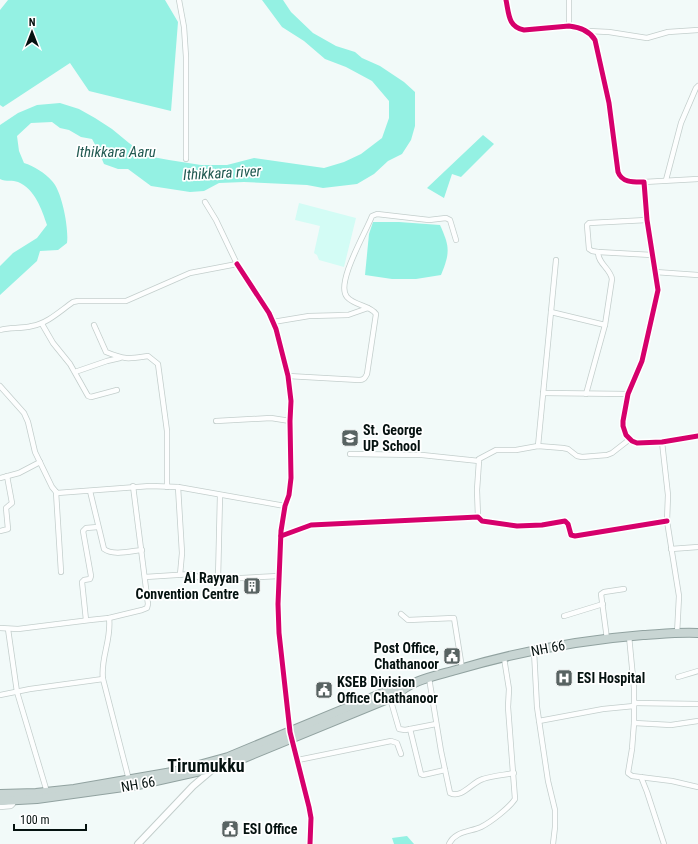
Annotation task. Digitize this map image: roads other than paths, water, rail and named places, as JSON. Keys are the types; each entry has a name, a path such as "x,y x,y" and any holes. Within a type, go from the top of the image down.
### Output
{"highway":[{"name":"NH 66","path":"0,801 59,796 138,785 214,768 244,758 392,689 402,689 429,678 462,668 575,643 628,636 698,633"},
{"name":"NH 66","path":"0,794 15,795 48,792 172,772 228,757 291,735 395,696 402,689"}],"main road":[{"path":"138,844 193,786 214,768"},
{"path":"193,786 194,773"}],"street":[{"path":"179,0 184,27 186,57 186,159"},
{"path":"506,0 514,26 518,29 524,30 575,26 588,31 609,32 647,38 668,32 698,30"},
{"path":"569,0 569,26"},
{"path":"588,31 595,40 609,103 620,178 625,181 644,182 698,179"},
{"path":"666,180 681,123 698,86"},
{"path":"644,182 646,220 658,290 642,361 628,394 622,423 624,431 630,439 632,441 642,443 662,442 698,436"},
{"path":"206,202 237,264 259,297 273,322 288,376 291,401 291,478 281,536 278,604 279,633 282,648 291,735 311,818 310,844"},
{"path":"288,376 363,380 367,374 376,316 375,312 353,302 348,298 344,287 348,269 372,216 378,214 429,220 446,218 450,220 456,240"},
{"path":"646,220 588,224 588,247 590,250 598,252 652,255"},
{"path":"586,394 606,324 611,276 599,259 598,252"},
{"path":"538,446 556,260"},
{"path":"0,330 42,324 73,302 126,301 190,273 237,264"},
{"path":"656,272 698,275"},
{"path":"273,322 309,316 348,315 368,308"},
{"path":"551,312 606,324"},
{"path":"42,324 53,343 70,364 89,397 117,390"},
{"path":"94,325 106,352 120,358 128,359 148,356 158,364 167,431 167,487"},
{"path":"75,372 120,358"},
{"path":"0,386 24,413 28,422 35,452 52,487 56,492 61,572"},
{"path":"543,393 628,394"},
{"path":"216,421 271,418 290,421"},
{"path":"630,439 612,453 607,455 587,457 577,456 568,449 538,446 516,450 496,450 479,458 477,490 478,517 482,522 517,526 542,525 564,521 568,524 571,534 575,536 667,521"},
{"path":"662,442 668,495 667,521 679,596 677,634"},
{"path":"350,454 422,455 479,461"},
{"path":"0,478 19,473 40,462"},
{"path":"0,531 8,529 6,508 12,503 7,476"},
{"path":"0,628 18,629 109,618 147,608 148,604 134,486"},
{"path":"56,492 90,491 134,486 178,487 285,506"},
{"path":"178,487 182,554 180,575"},
{"path":"90,491 102,546 106,551 114,552 142,550"},
{"path":"218,580 220,495"},
{"path":"281,536 311,525 478,517"},
{"path":"86,620 82,582 90,579 91,576 83,531 86,528 98,527"},
{"path":"671,549 698,547"},
{"path":"145,577 194,574 204,580 218,580 279,576"},
{"path":"607,639 602,593 624,589"},
{"path":"564,616 603,604"},
{"path":"401,614 408,620 454,618 462,668"},
{"path":"109,618 110,629 102,667 103,679 129,780"},
{"path":"8,629 17,692 48,792"},
{"path":"628,636 634,688 634,723 628,773 632,776 672,781 698,787"},
{"path":"534,651 537,706 548,781 555,810 553,844"},
{"path":"449,844 454,836 487,824 511,805 515,796 508,706 509,689 504,658"},
{"path":"678,677 698,670"},
{"path":"429,678 436,724 450,793 461,793 484,778 514,773"},
{"path":"0,695 103,679"},
{"path":"390,698 398,728 401,730 436,724"},
{"path":"540,721 603,709 634,705 698,704"},
{"path":"634,723 671,725 698,721"},
{"path":"410,729 421,774 423,775 445,770"},
{"path":"298,760 391,741 397,743 401,754"},
{"path":"641,777 664,844"},
{"path":"0,807 11,806 13,801"}],"water":[{"path":"8,0 165,0 178,22 171,111 89,91 70,63 3,107 0,105 0,10"},
{"name":"Ithikkara Aaru","path":"262,0 283,0 291,12 313,33 336,46 355,52 362,58 380,66 404,82 415,92 415,126 411,140 402,154 388,161 374,174 357,184 323,188 307,185 244,182 219,183 204,191 190,192 151,186 128,169 118,169 104,164 92,139 81,137 69,130 60,128 52,122 31,123 17,136 19,151 24,163 43,173 56,186 64,210 67,229 67,243 58,250 40,251 37,261 0,295 0,266 13,253 37,238 47,225 37,200 24,185 14,181 0,179 0,125 18,113 37,105 60,103 79,109 112,129 147,156 201,165 227,165 254,158 324,168 344,162 361,154 382,138 389,118 389,101 372,81 346,67 325,59 304,41 282,27"},
{"path":"483,135 494,144 461,177 452,174 444,198 427,188"},
{"path":"373,222 440,225 446,239 448,250 441,275 416,279 392,279 365,275 369,234"},
{"path":"407,836 414,844 394,844 392,838"}],"place":[{"name":"St. George UP School","path":"350,438"},
{"name":"Al Rayyan Convention Centre","path":"252,586"},
{"name":"Post Office, Chathanoor","path":"452,656"},
{"name":"ESI Hospital","path":"564,678"},
{"name":"KSEB Division Office Chathanoor","path":"324,690"},
{"name":"ESI Office","path":"230,829"}],"district":[{"name":"Tirumukku","path":"206,766"}],"water label":[{"name":"Ithikkara river","path":"222,173"}]}
